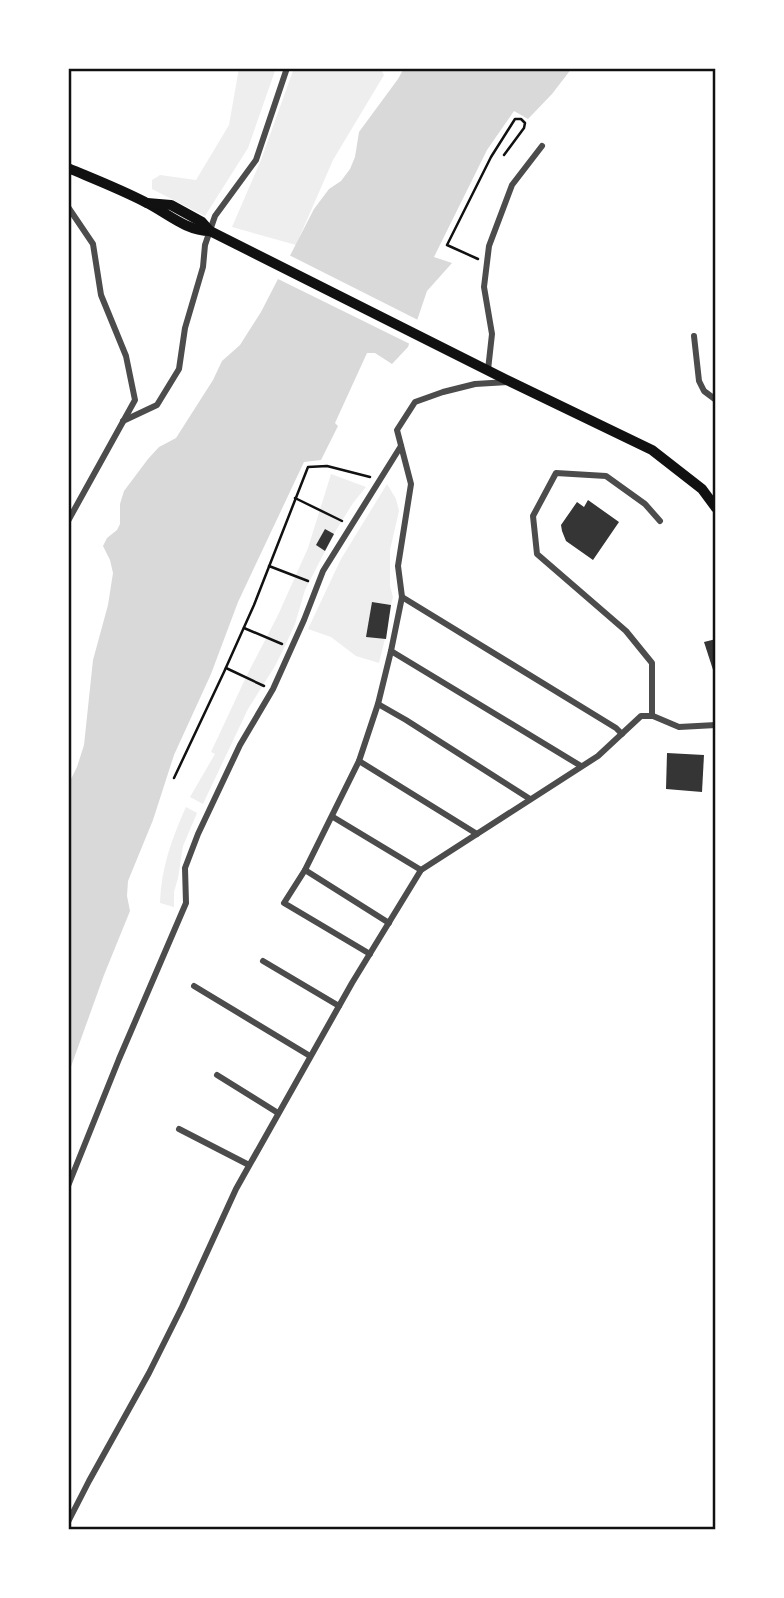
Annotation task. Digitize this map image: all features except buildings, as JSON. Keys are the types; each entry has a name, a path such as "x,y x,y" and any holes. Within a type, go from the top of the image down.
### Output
{"main road":[{"path":"68,168 147,203 171,205 202,222 210,231 652,450 702,489 716,508"}],"street":[{"path":"123,421 157,405 179,369 185,328 203,267 205,245 215,216 256,160 287,68"},
{"path":"488,370 492,334 484,287 489,246 512,184 542,146"},
{"path":"68,207 93,244 101,295 126,356 135,400 68,521"},
{"path":"694,336 699,381 704,391 716,400"},
{"path":"370,954 284,903 306,870 333,817 359,761 379,704 402,597 398,566 411,484 397,430 415,402 475,384 511,382"},
{"path":"68,1186 118,1059 186,903 185,868 198,834 240,745 273,690 323,571 401,446"},
{"path":"652,716 652,663 626,631 537,554 533,516 556,473 606,476 646,504 660,521"},
{"path":"402,597 622,733"},
{"path":"391,651 581,766"},
{"path":"379,704 530,799"},
{"path":"68,1522 149,1373 248,1166 339,1006 421,870 598,755 641,716 652,716 679,727 716,725"},
{"path":"359,761 477,834"},
{"path":"333,817 421,870"},
{"path":"306,870 389,923"},
{"path":"263,961 339,1006"},
{"path":"194,986 310,1056"},
{"path":"217,1075 278,1113"},
{"path":"179,1129 248,1166"}],"path":[{"path":"487,263 447,245 491,158 515,119 521,119 525,124 524,128 504,155"},
{"path":"174,778 244,628 308,467 327,466 380,480"},
{"path":"295,498 351,526"},
{"path":"269,566 318,585"},
{"path":"244,628 292,648"},
{"path":"226,668 273,690"}],"shaded area":[{"path":"239,68 276,68 248,148 205,216 152,189 152,180 160,175 196,180 229,125"},
{"path":"294,68 380,68 384,75 333,160 296,245 232,227 261,160"},
{"path":"404,68 572,68 528,119 514,111 487,150 434,257 452,263 427,291 408,347 392,364 375,353 367,353 335,423 338,426 321,460 304,462 238,602 211,674 174,755 153,820 128,881 130,911 68,1075 68,785 84,745 93,660 108,605 113,573 103,546 120,524 120,504 124,491 159,447 176,438 222,361 240,345 261,312 314,209 329,189 341,181 350,169 359,132"},
{"path":"331,474 366,487 335,532 305,590 285,646 248,709 203,804 190,797 215,754 211,752 308,548"},
{"path":"387,484 396,499 399,511 390,550 390,586 393,597 391,605 372,602 385,639 379,663 356,656 331,637 308,629 341,559"},
{"path":"186,807 197,813 183,846 174,892 174,907 160,903 161,890 168,854"}],"pier":[{"path":"287,254 420,321 412,345 274,277"}]}
